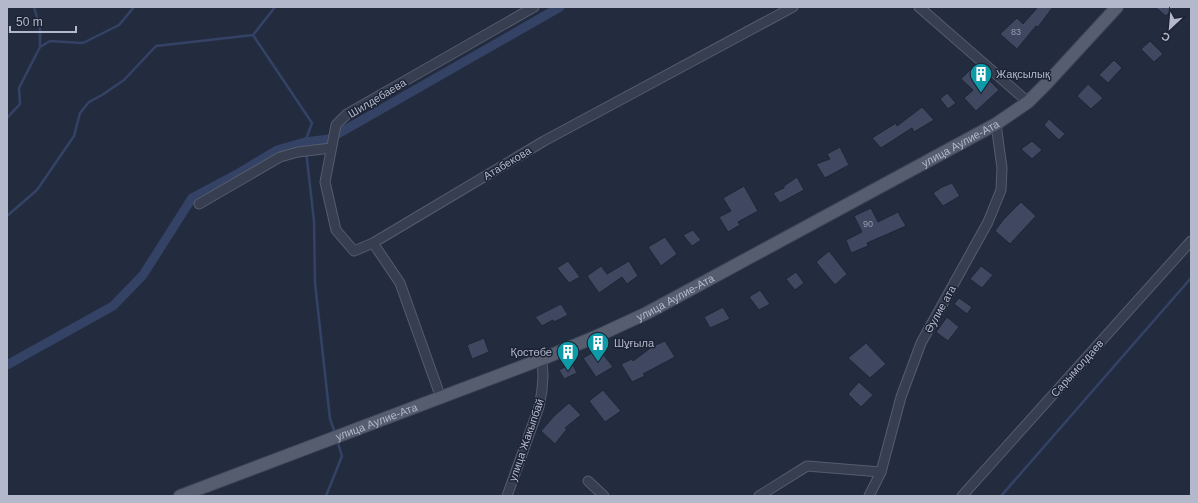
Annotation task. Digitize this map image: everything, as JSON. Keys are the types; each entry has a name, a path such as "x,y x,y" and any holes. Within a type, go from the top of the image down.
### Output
{"main road":[{"name":"улица Аулие-Ата","path":"180,496 542,359 647,313 996,124 1028,102 1117,7"}],"street":[{"name":"Шилдебаева","path":"373,243 354,251 336,230 325,182 336,126 347,114 534,7"},
{"name":"Атабекова","path":"373,243 544,141 793,7"},
{"path":"919,7 1028,102"},
{"name":"Әулие ата","path":"869,496 881,472 901,397 921,342 988,222 1001,190 1002,168 996,124"},
{"path":"199,204 280,157 298,152 331,148"},
{"name":"Сарымолдаев","path":"962,496 1191,240"},
{"path":"373,243 400,283 441,398"},
{"name":"улица Жакыпбай","path":"507,496 539,407 543,376 542,359"},
{"path":"759,496 807,466 881,472"},
{"path":"588,481 604,496"}],"building":[{"path":"1038,7 1053,7 1038,27 1036,26 1017,49 1000,34 1017,18 1023,24"},
{"path":"1155,7 1174,7 1166,16"},
{"path":"1150,41 1163,54 1154,62 1141,49"},
{"path":"1114,60 1122,68 1108,83 1099,75"},
{"name":"Жақсылық","path":"971,69 983,81 987,78 999,90 976,111 964,98 973,90 961,79"},
{"path":"1088,84 1103,98 1091,109 1077,96"},
{"path":"947,93 956,103 948,109 940,99"},
{"path":"922,107 934,120 914,132 912,128 881,148 872,138 896,123 897,126"},
{"path":"1049,119 1065,134 1059,140 1044,125"},
{"path":"1032,141 1042,150 1032,159 1021,149"},
{"path":"840,147 849,165 825,178 816,164 830,159 827,154"},
{"path":"797,177 804,190 780,203 773,193 784,188 784,186"},
{"path":"952,183 960,196 943,206 933,193"},
{"path":"744,186 758,211 738,222 740,225 728,232 719,217 731,211 723,198"},
{"path":"1021,202 1036,216 1010,244 995,231 1003,220"},
{"path":"871,208 878,222 898,212 906,226 867,243 868,246 851,253 846,240 862,232 854,216"},
{"path":"693,230 701,240 692,246 683,235"},
{"path":"665,237 677,254 661,266 648,247"},
{"path":"829,251 847,274 835,285 816,262"},
{"path":"568,261 580,277 569,283 557,268"},
{"path":"629,261 638,276 627,284 622,277 599,293 587,276 601,266 607,274"},
{"path":"981,266 993,275 982,288 970,279"},
{"path":"796,272 804,283 795,290 786,279"},
{"path":"760,290 770,304 759,310 749,297"},
{"path":"959,298 972,307 967,314 954,304"},
{"path":"561,304 568,315 554,322 553,320 542,326 535,317"},
{"path":"723,307 730,319 710,328 704,317"},
{"path":"947,317 959,327 948,341 936,332"},
{"path":"484,338 489,352 472,359 467,345"},
{"path":"665,341 675,357 643,374 645,376 632,382 621,364 632,359 633,361 653,346"},
{"path":"866,343 886,364 870,378 848,358"},
{"name":"Шұғыла","path":"599,349 613,367 596,377 583,358"},
{"name":"Қостөбе","path":"572,363 577,373 564,379 559,370"},
{"path":"859,382 873,395 861,407 848,394"},
{"path":"603,390 621,411 605,422 589,401"},
{"path":"569,403 581,415 565,428 567,429 555,444 541,431 555,415"}],"waterway":[{"path":"34,7 40,28 40,47"},
{"path":"7,118 20,104 19,88 40,47 50,41 83,43 119,25 134,7"},
{"path":"7,216 37,190 74,136 80,113 89,102 124,80 156,46 253,35 275,7"},
{"path":"7,365 113,306 143,275 192,198 237,174 277,150 305,142 329,139 560,7"},
{"path":"253,35 312,123 305,142 314,221 315,283 330,419 335,433"},
{"path":"1001,496 1191,278"},
{"path":"326,496 342,456 337,440"}],"place":[{"name":"Жақсылық","path":"981,94"},
{"name":"Шұғыла","path":"598,362"},
{"name":"Қостөбе","path":"568,372"}]}
